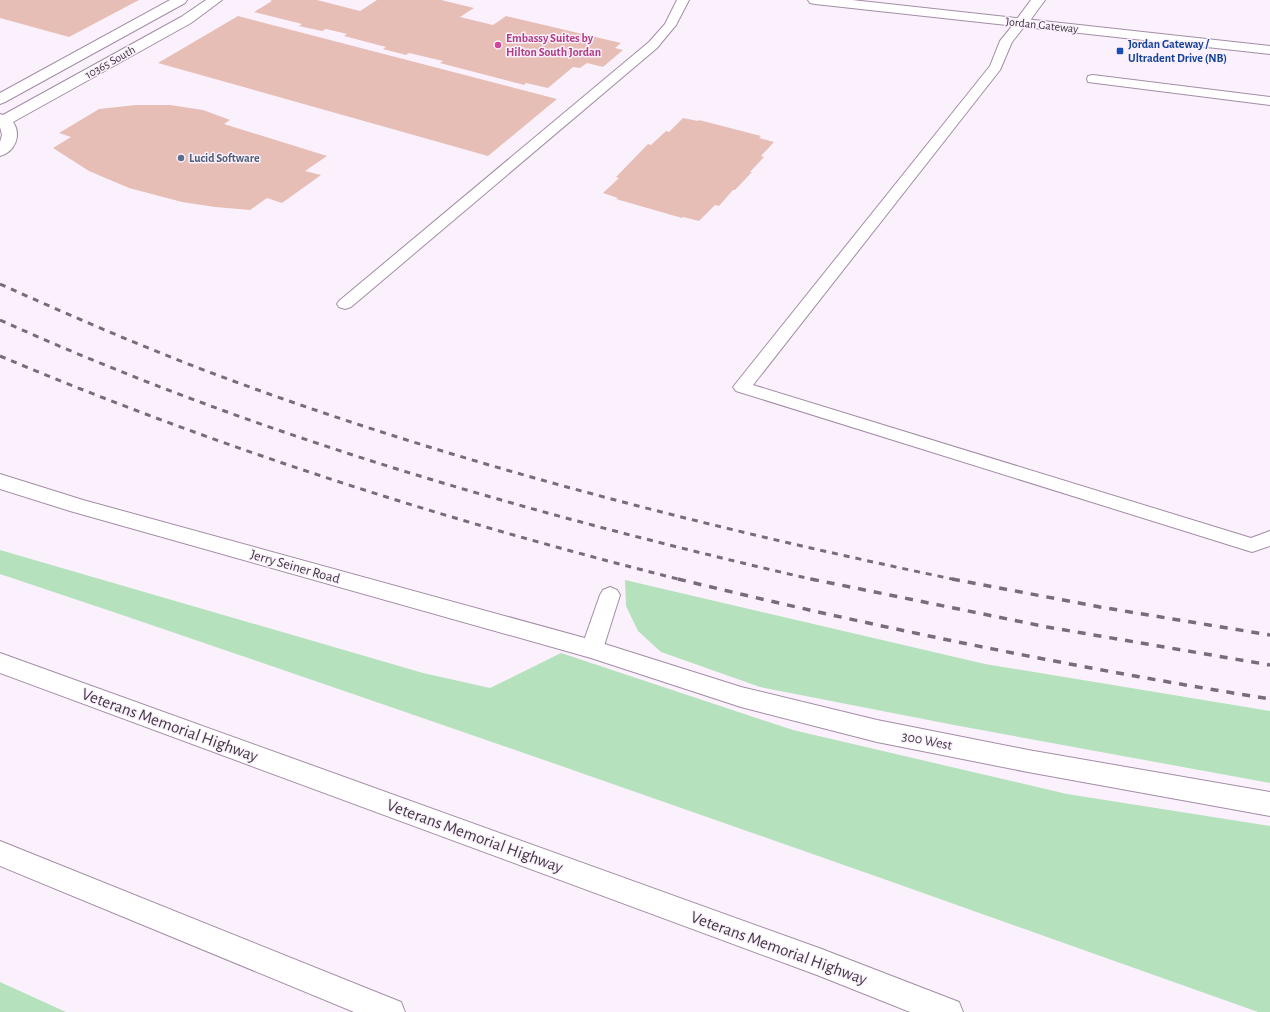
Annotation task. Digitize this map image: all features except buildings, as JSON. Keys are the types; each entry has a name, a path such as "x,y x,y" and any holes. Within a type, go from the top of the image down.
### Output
{"main road":[{"name":"10365 South","path":"0,99 180,0"},
{"name":"10365 South","path":"0,151 7,144 11,130 2,120 186,20 215,0"},
{"name":"Jordan Gateway","path":"815,0 1270,50"},
{"path":"1020,23 1038,0"},
{"name":"Jerry Seiner Road","path":"0,480 78,506 592,649"},
{"name":"300 West","path":"592,649 741,697 877,731 1028,761 1270,804"},
{"name":"Veterans Memorial Highway","path":"0,663 819,962 948,1012"},
{"path":"0,853 390,1012"}],"lane":[{"path":"346,304 653,45 670,25 683,0"},
{"path":"1020,23 1006,41 996,67 742,387 1252,545 1270,538"},
{"path":"1093,79 1270,101"},
{"path":"592,649 610,595"}],"green space":[{"path":"0,550 423,673 490,688 561,653 793,730 1067,794 1270,826 1270,1012 1258,1012 630,790 0,574"},
{"path":"625,580 985,664 1270,711 1270,783 954,725 760,687 661,652 638,631 626,606"},
{"path":"0,982 66,1012 0,1012"}],"railway":[{"path":"0,284 104,330 209,372 300,405 485,464 673,515 862,560 954,579"},
{"path":"0,320 99,362 198,401 299,437 401,470 504,501 607,529 815,580"},
{"path":"0,356 167,422 337,481 509,534 679,579"},
{"path":"679,579 825,614 1047,660 1270,699"},
{"path":"811,579 1047,627 1270,665"},
{"path":"954,579 1100,607 1270,635"}],"place":[{"name":"Embassy Suites by Hilton South Jordan","path":"498,45"},
{"name":"Jordan Gateway / Ultradent Drive (NB)","path":"1120,51"},
{"name":"Lucid Software","path":"181,158"}]}
